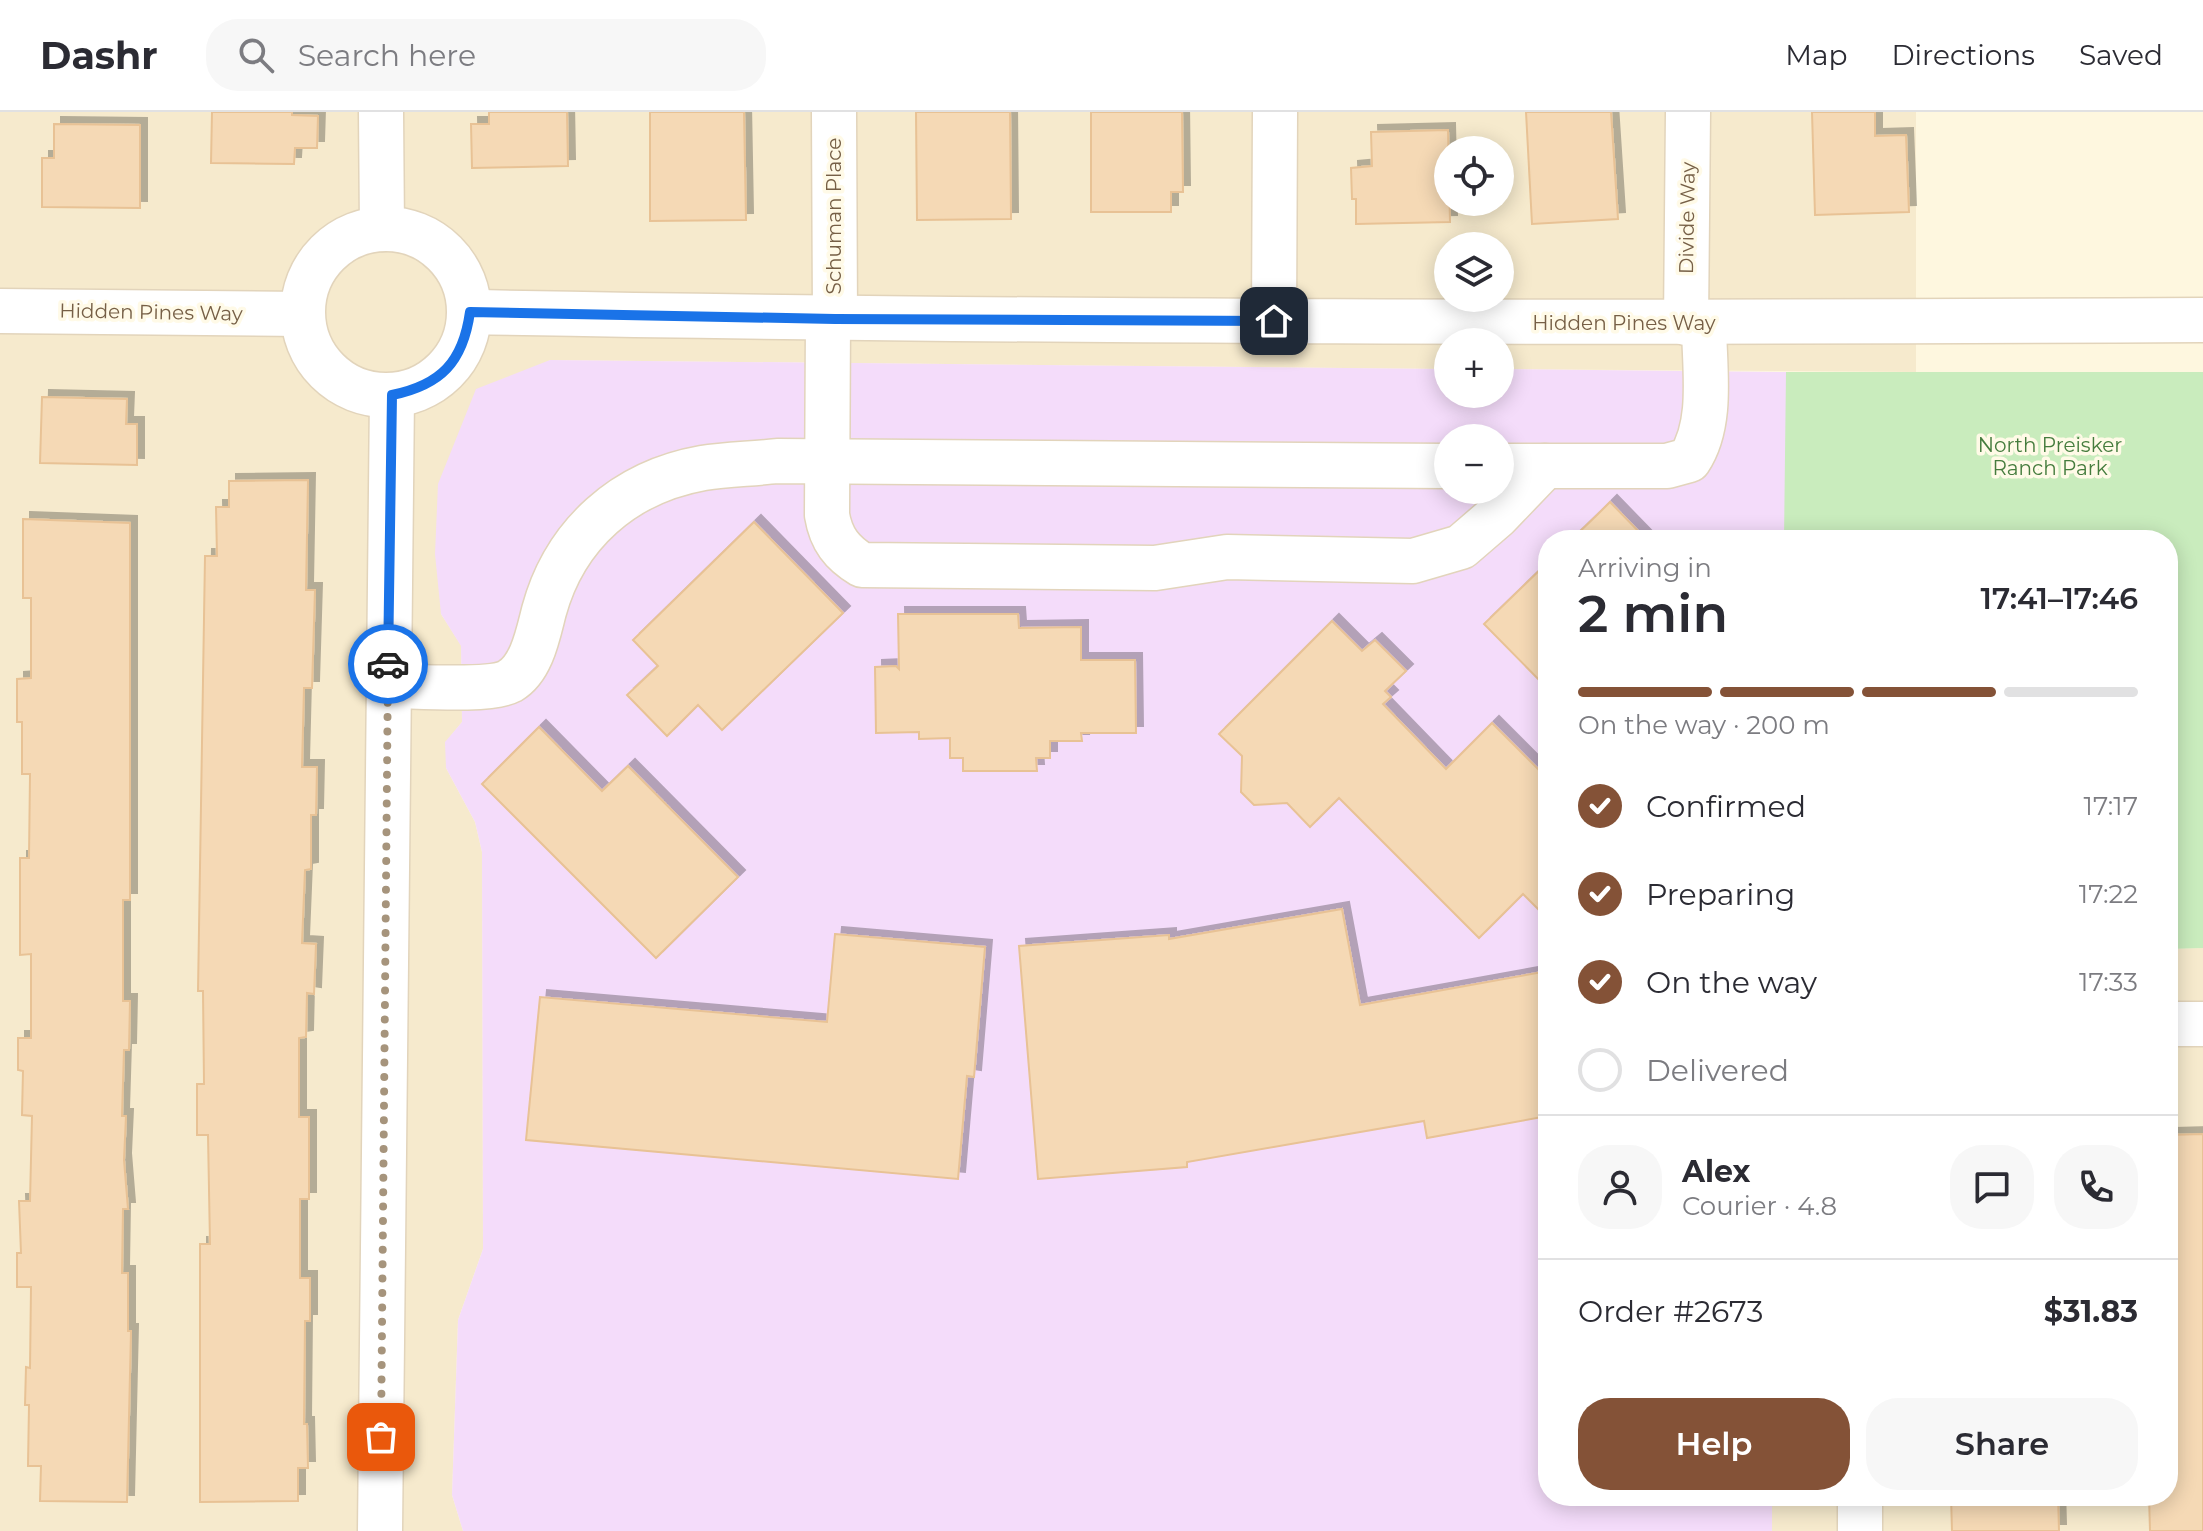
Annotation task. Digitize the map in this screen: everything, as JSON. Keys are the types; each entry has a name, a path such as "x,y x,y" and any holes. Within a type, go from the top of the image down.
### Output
{"street":[{"path":"381,112 382,229"},
{"name":"Schuman Place","path":"834,112 827,515 836,544 862,565 1155,568 1227,557 1413,561 1461,547 1545,466"},
{"path":"1274,321 1275,112"},
{"name":"Divide Way","path":"1545,466 1667,466 1689,460 1699,445 1704,419 1695,323 1688,112"},
{"path":"382,229 409,232 433,243 453,262 465,286 470,312 466,337 455,360 438,378 416,390 392,395 369,394 348,387 330,374 315,357 306,336 302,314 306,289 317,266 334,247 357,234 382,229"},
{"name":"Hidden Pines Way","path":"0,311 302,314"},
{"name":"Hidden Pines Way","path":"470,312 831,319 1695,323 2203,320"},
{"path":"380,1531 392,395"},
{"path":"388,686 507,683 519,674 537,637 550,590 570,550 613,505 646,486 703,468 777,461 1434,466"},
{"path":"1514,466 1545,466"},
{"path":"2178,1024 2203,1024"},
{"path":"1860,1506 1860,1531"}],"shaded area":[{"path":"0,112 1916,112 1916,372 1514,369 1514,328 1434,328 1434,369 550,360 441,614 461,645 462,722 446,742 446,768 475,822 482,852 483,1249 458,1320 452,1495 463,1531 0,1531"},
{"path":"550,360 1434,369 1434,408 1514,408 1514,369 1786,372 1786,530 1538,530 1538,1506 1772,1506 1772,1531 463,1531 452,1495 458,1320 483,1249 482,852 475,822 446,768 445,742 462,722 461,646 441,614 435,554 438,484 476,389"},
{"path":"2203,948 2203,1531 1772,1531 1772,1506 2178,1506 2178,949"}],"green space":[{"name":"North Preisker Ranch Park","path":"1786,372 2203,372 2203,948 2178,949 2178,530 1784,530"}],"building":[{"path":"212,112 292,112 292,115 318,116 317,148 295,148 294,164 211,163"},
{"path":"489,112 567,112 568,166 472,168 471,124 489,124"},
{"path":"650,112 744,112 746,220 650,221"},
{"path":"916,112 1010,112 1011,219 917,220"},
{"path":"1091,112 1182,112 1183,192 1171,192 1171,212 1091,212"},
{"path":"1526,112 1611,112 1618,219 1532,224"},
{"path":"1812,112 1875,112 1875,136 1906,135 1909,212 1815,215"},
{"path":"54,124 140,125 140,208 42,207 42,158 54,158"},
{"path":"1448,130 1448,136 1434,136 1434,216 1450,216 1450,222 1356,224 1351,168 1372,166 1371,132"},
{"path":"42,397 127,399 126,424 137,424 137,465 40,463"},
{"path":"308,480 306,590 315,590 312,688 304,688 302,767 317,767 316,815 311,815 311,869 305,870 302,943 316,944 314,994 307,993 306,1037 299,1038 299,1117 309,1117 309,1199 300,1199 300,1278 310,1278 310,1321 305,1321 304,1424 307,1424 308,1468 298,1468 298,1501 200,1502 200,1244 210,1244 208,1135 197,1135 197,1084 204,1084 203,991 198,991 205,556 217,556 216,507 229,507 229,481"},
{"path":"1610,502 1637,530 1581,530"},
{"path":"23,519 130,523 130,900 123,900 123,1001 130,1001 129,1050 124,1050 122,1116 126,1116 124,1160 128,1209 123,1209 122,1273 128,1273 128,1331 131,1331 127,1502 40,1501 41,1466 28,1466 29,1405 25,1405 26,1367 30,1368 31,1287 17,1287 17,1253 21,1253 19,1201 30,1201 32,1116 22,1115 23,1071 18,1070 18,1038 31,1038 31,954 20,955 20,858 29,858 30,774 22,774 22,722 17,722 17,679 31,678 31,598 23,598"},
{"path":"754,522 843,613 722,730 698,705 667,736 627,695 658,666 633,640"},
{"path":"1538,572 1538,679 1484,624"},
{"path":"898,614 1018,614 1019,628 1081,627 1081,660 1135,660 1136,733 1081,733 1082,741 1050,741 1050,758 1036,758 1037,771 963,771 963,758 950,758 950,738 919,739 919,732 876,733 875,667 896,666 899,669"},
{"path":"1332,621 1362,651 1375,640 1406,671 1385,691 1391,697 1383,704 1446,769 1492,723 1538,769 1538,909 1523,894 1479,938 1339,798 1310,827 1287,803 1254,805 1241,792 1242,756 1219,734"},
{"path":"539,727 602,791 628,766 738,877 656,958 482,784"},
{"path":"1342,909 1360,1005 1538,973 1538,1118 1427,1138 1424,1121 1187,1162 1187,1167 1038,1179 1019,946 1169,935 1169,939"},
{"path":"835,934 985,947 974,1077 967,1076 958,1179 526,1140 540,997 827,1022"},
{"path":"2203,1134 2203,1531 2150,1531 2149,1506 2178,1506 2178,1135"},
{"path":"1951,1506 2058,1506 2059,1531 1952,1531"}],"way so far":[{"path":"381,1437 388,664"}],"route":[{"path":"388,664 392,395 416,390 438,378 455,360 466,337 470,312 835,319 1274,321"}]}
